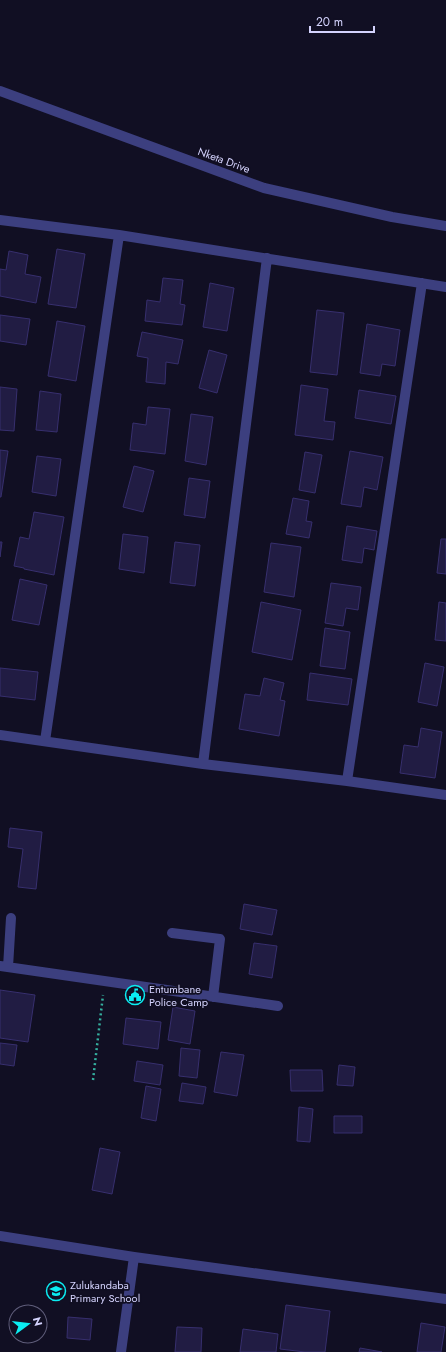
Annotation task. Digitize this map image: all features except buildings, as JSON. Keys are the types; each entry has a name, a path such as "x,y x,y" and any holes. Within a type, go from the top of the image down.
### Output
{"street":[{"name":"Nketa Drive","path":"0,91 264,188 392,217 446,226"},
{"path":"0,220 119,235 446,286"},
{"path":"46,741 119,235"},
{"path":"203,764 267,258"},
{"path":"347,781 422,283"},
{"path":"0,735 203,764 347,781 446,795"},
{"path":"11,918 4,966 278,1006"},
{"path":"172,933 220,939 213,996"},
{"path":"0,1236 134,1257 446,1299"},
{"path":"121,1352 134,1257"}],"path":[{"path":"93,1080 105,981"}],"place":[{"name":"Entumbane Police Camp","path":"135,995"},
{"name":"Zulukandaba Primary School","path":"56,1291"}]}
